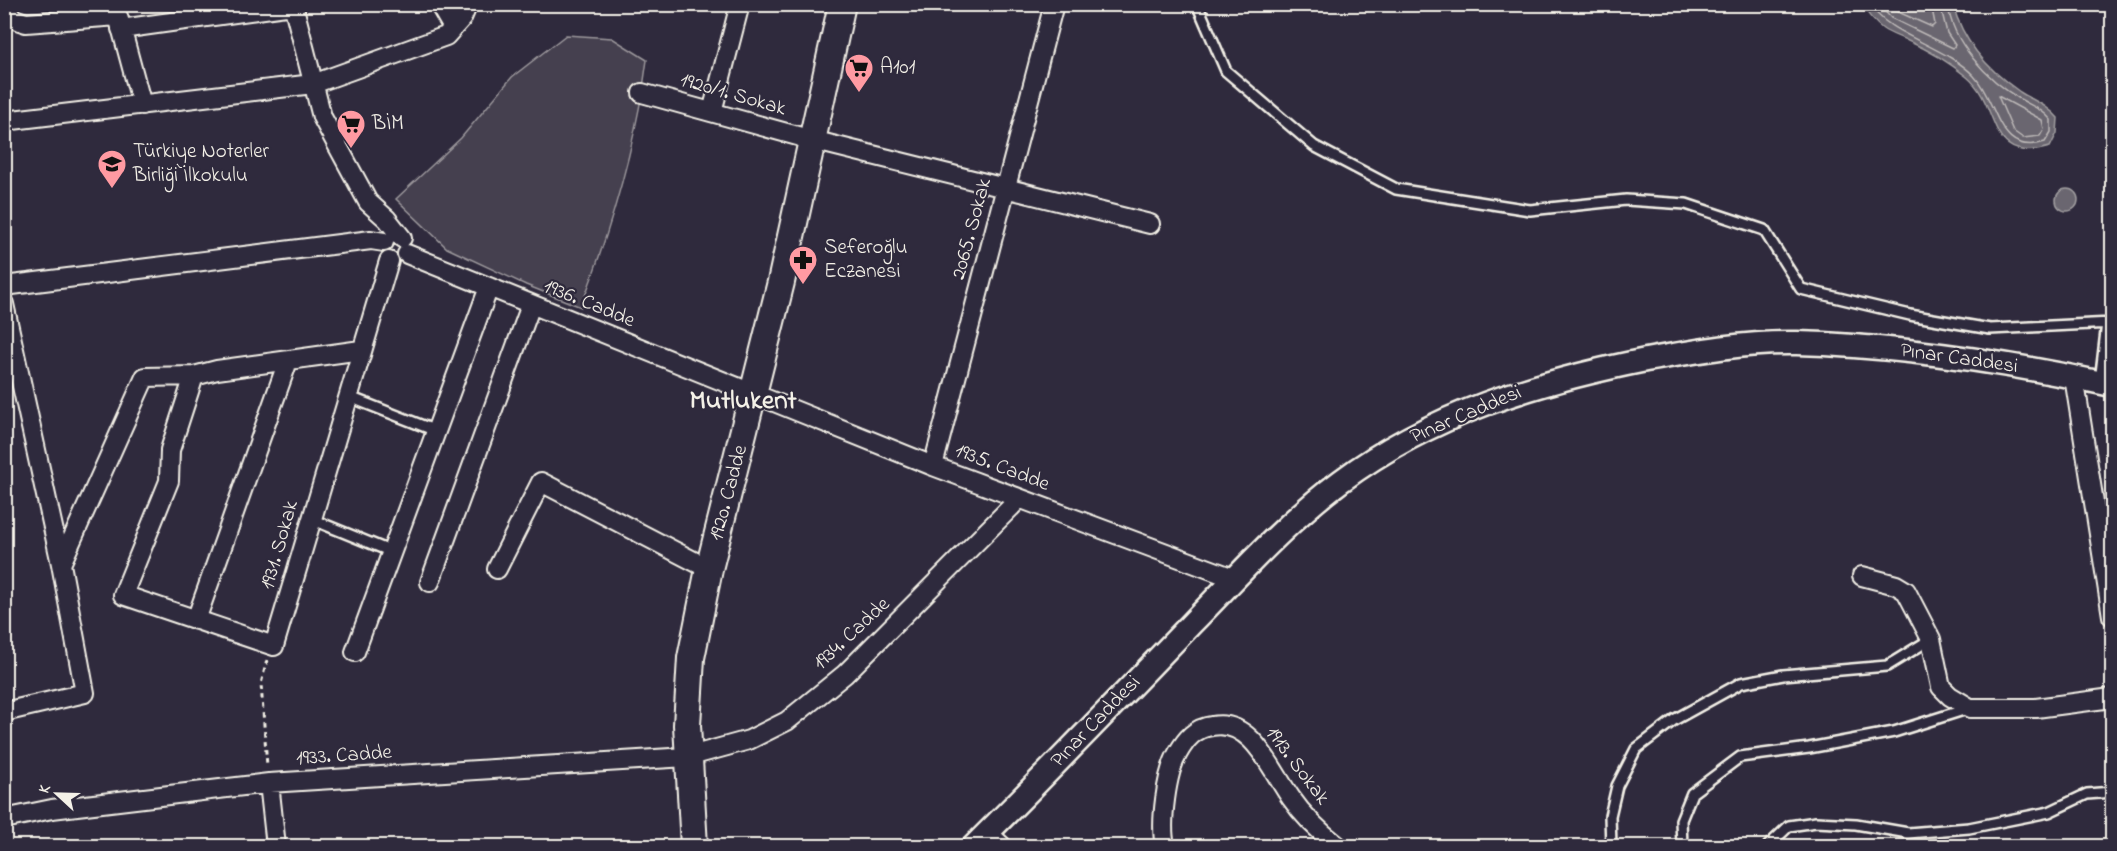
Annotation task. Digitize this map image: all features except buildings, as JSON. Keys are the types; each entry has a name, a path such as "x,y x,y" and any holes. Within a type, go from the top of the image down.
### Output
{"main road":[{"name":"1920. Cadde","path":"694,846 687,758 691,658 710,569 755,396 842,4"}],"street":[{"path":"439,4 453,28"},
{"path":"4,121 313,84 446,36 462,18 468,4"},
{"path":"712,112 740,4"},
{"name":"2065. Sokak","path":"933,466 1054,4"},
{"path":"121,29 202,10 293,5"},
{"name":"1936. Cadde","path":"293,5 322,117 368,202 387,219 405,246 489,288 755,396"},
{"path":"4,7 14,19 26,23 118,16 142,105"},
{"name":"1920/1. Sokak","path":"642,93 812,140 1150,224"},
{"path":"390,237 405,246 398,262 389,261 382,251 384,242 390,237"},
{"path":"4,286 371,240 384,242"},
{"name":"1931. Sokak","path":"274,646 389,261"},
{"path":"355,652 489,288"},
{"path":"4,304 61,564 85,693 4,712"},
{"path":"430,582 531,305"},
{"name":"Pınar Caddesi","path":"988,842 1236,579 1311,507 1369,461 1437,422 1520,390 1576,375 1688,352 1745,344 1798,343 1985,362 2106,384"},
{"path":"61,564 145,377 194,376 361,350"},
{"path":"196,620 288,361"},
{"path":"194,376 170,450 169,481 123,595 274,646"},
{"path":"2074,377 2112,616"},
{"name":"1935. Cadde","path":"755,396 1019,499 1236,579"},
{"path":"497,569 541,482 710,569"},
{"name":"1934. Cadde","path":"687,758 749,740 787,721 853,666 1019,499"},
{"path":"1862,576 1896,585 1906,591 1931,639 1941,687 1970,708 2036,708 2112,698"},
{"name":"1913. Sokak","path":"1165,846 1163,822 1176,756 1186,739 1201,727 1220,724 1234,726 1248,736 1308,819 1338,846"},
{"name":"1933. Cadde","path":"4,819 52,809 268,783 687,758"},
{"path":"268,783 276,846"}],"lane":[{"path":"1197,4 1226,71 1314,146 1396,189 1530,210 1626,200 1686,204 1764,230 1801,289 1910,315 1990,329 2110,323 2106,384"},
{"path":"347,396 436,431"},
{"path":"311,519 392,552"},
{"path":"1611,846 1610,816 1617,786 1636,749 1674,720 1741,683 1783,675 1887,666 1931,639"},
{"path":"1682,846 1680,820 1692,794 1740,757 1809,748 1893,732 1970,708"},
{"path":"1768,846 1789,826 1816,822 1856,824 1908,833 1969,828 2049,812 2087,794 2112,792"}],"path":[{"path":"268,783 261,684 262,672 274,646"}],"shaded area":[{"path":"566,35 612,38 647,60 636,123 621,185 581,307 526,285 447,248 396,199 461,138 512,77"}],"water":[{"path":"1863,5 1953,5 1963,31 1987,65 2020,92 2045,106 2058,118 2057,133 2050,147 2029,151 2015,148 2004,141 1978,89 1967,77 1931,52 1883,29 1871,18"},
{"path":"2067,189 2075,192 2078,200 2075,208 2067,211 2059,208 2056,200 2059,192"}],"place":[{"name":"A101","path":"859,94"},
{"name":"BİM","path":"351,150"},
{"name":"Türkiye Noterler Birliği İlkokulu","path":"112,190"},
{"name":"Seferoğlu Eczanesi","path":"803,286"}],"district":[{"name":"Mutlukent","path":"743,401"}]}
